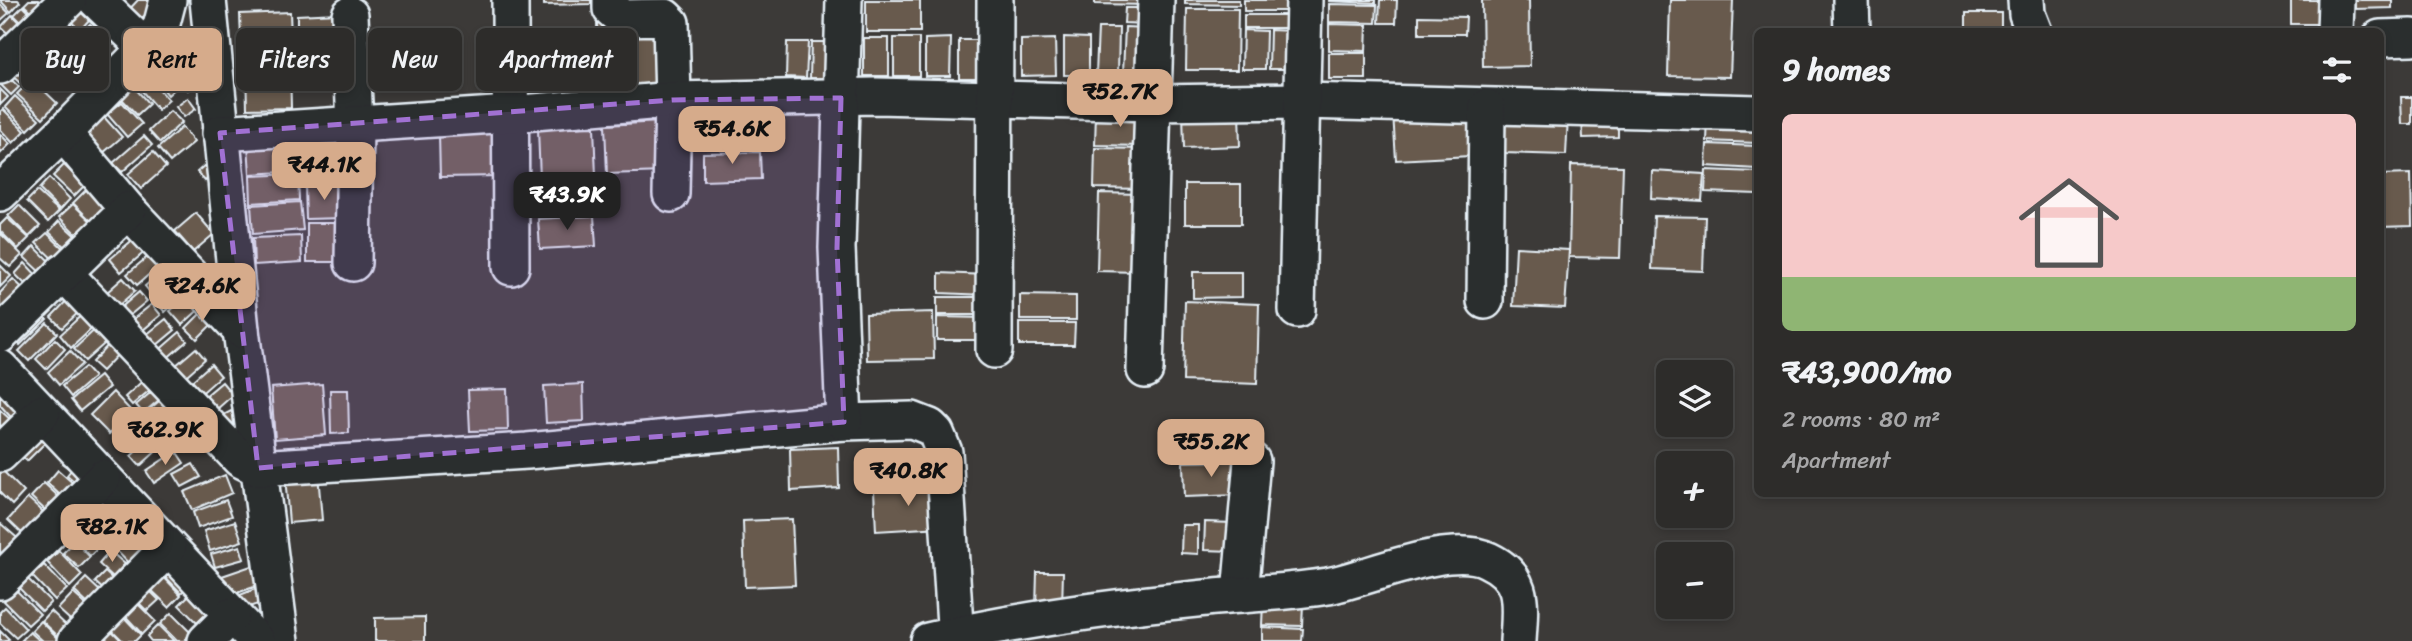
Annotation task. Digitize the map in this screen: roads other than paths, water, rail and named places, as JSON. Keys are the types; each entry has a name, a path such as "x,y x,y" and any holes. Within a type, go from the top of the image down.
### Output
{"street":[{"path":"0,66 68,0"},
{"path":"0,193 63,133 158,25 96,0"},
{"path":"208,0 211,28"},
{"path":"509,0 511,267"},
{"path":"611,0 611,9 621,18 665,17 671,23 671,194"},
{"path":"844,0 837,248 844,422"},
{"path":"994,350 995,0"},
{"path":"1145,370 1156,0"},
{"path":"1297,310 1304,0"},
{"path":"1851,0 1852,28"},
{"path":"2026,0 2027,14 2032,28"},
{"path":"2335,28 2336,0"},
{"path":"350,15 355,125 353,263"},
{"path":"2384,38 2412,37"},
{"path":"216,91 241,330 281,641"},
{"path":"220,133 510,114 673,100 994,97 1153,103 1303,101 1754,113"},
{"path":"1485,301 1487,107"},
{"path":"63,133 128,210 241,330"},
{"path":"0,335 128,210"},
{"path":"63,272 240,459 258,468 527,451 844,422 912,420 930,427 936,433 944,452 946,639 1086,612 1328,586 1443,556 1465,554 1486,558 1506,571 1516,585 1521,597 1518,641"},
{"path":"0,368 257,641"},
{"path":"0,454 42,413"},
{"path":"1240,594 1252,461"},
{"path":"0,581 103,478"},
{"path":"76,641 168,548"},
{"path":"205,641 231,616"}]}
